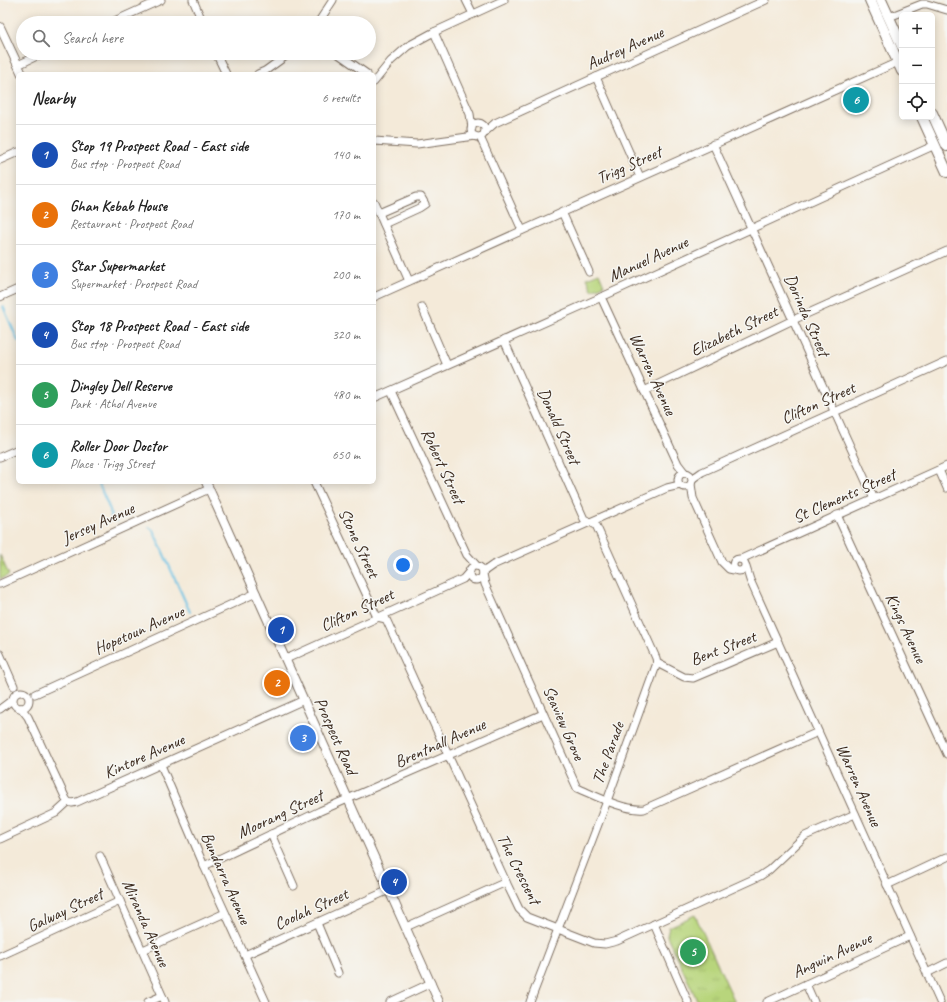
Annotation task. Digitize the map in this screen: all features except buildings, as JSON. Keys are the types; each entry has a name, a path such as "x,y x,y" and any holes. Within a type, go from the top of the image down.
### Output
{"highway":[{"path":"870,0 899,42"},
{"path":"881,0 884,19 899,64"},
{"path":"935,119 946,143 935,145"},
{"path":"923,120 947,172"}],"main road":[{"path":"0,27 16,60"},
{"path":"16,60 21,72"},
{"name":"Prospect Road","path":"208,485 439,1002"}],"street":[{"path":"126,16 161,0"},
{"path":"193,0 200,16"},
{"path":"322,16 332,0"},
{"path":"466,0 473,14"},
{"path":"376,78 391,61 408,46 434,32 504,0"},
{"name":"Audrey Avenue","path":"376,141 417,144 461,138 766,0"},
{"path":"884,19 922,4 935,3 947,10"},
{"path":"434,32 522,230"},
{"path":"18,64 27,60"},
{"path":"219,60 225,72"},
{"path":"263,72 280,60"},
{"path":"346,60 364,72"},
{"name":"Trigg Street","path":"376,296 713,144 899,67"},
{"path":"596,77 640,176"},
{"name":"Dorinda Street","path":"713,144 874,499"},
{"name":"Manuel Avenue","path":"376,397 601,297 935,145"},
{"path":"0,160 16,153"},
{"path":"379,213 422,197 424,204 419,208 384,224"},
{"path":"376,206 409,281"},
{"path":"562,212 589,272"},
{"name":"Elizabeth Street","path":"644,391 793,320 947,252"},
{"path":"0,298 16,290"},
{"name":"Warren Avenue","path":"601,297 685,479 720,559 740,566 750,580 940,1002"},
{"path":"422,307 447,365"},
{"name":"Donald Street","path":"504,340 584,520 588,522"},
{"name":"Clifton Street","path":"286,659 462,579 477,570 493,565 667,488 947,361"},
{"name":"Robert Street","path":"391,391 467,555 477,570"},
{"path":"0,457 16,450"},
{"name":"St Clements Street","path":"740,566 753,554 947,466"},
{"path":"939,470 947,488"},
{"name":"Stone Street","path":"315,484 377,617"},
{"name":"Jersey Avenue","path":"0,584 208,485"},
{"name":"Kings Avenue","path":"837,515 944,740 947,754"},
{"path":"588,522 596,525 657,663"},
{"path":"475,579 481,577 477,570 470,576 475,579 485,584"},
{"name":"Seaview Grove","path":"477,570 485,584 577,788 607,801 636,810 644,809 818,732"},
{"name":"Clifton Street","path":"462,579 475,579"},
{"name":"Hopetoun Avenue","path":"21,700 256,593"},
{"name":"The Crescent","path":"377,617 386,619 506,882 519,909 527,917 594,943 605,944 617,941 760,876 769,870 805,836 855,814"},
{"name":"Bent Street","path":"657,663 684,677 693,678 778,642"},
{"path":"0,654 68,802"},
{"name":"The Parade","path":"530,1002 607,801 657,663"},
{"path":"1,708 21,700"},
{"name":"Kintore Avenue","path":"0,839 56,813 68,802 76,802 304,700"},
{"name":"Brentnall Avenue","path":"348,799 543,714"},
{"name":"Bundarra Avenue","path":"160,765 266,1002"},
{"name":"Moorang Street","path":"204,866 348,799"},
{"path":"270,834 294,886"},
{"name":"Miranda Avenue","path":"100,856 143,950 163,999"},
{"path":"887,885 947,857"},
{"path":"406,927 506,882"},
{"name":"Coolah Street","path":"245,955 389,890"},
{"name":"Galway Street","path":"0,956 120,901"},
{"path":"143,950 225,913"},
{"path":"316,923 338,973"},
{"path":"654,924 688,1002"},
{"name":"Angwin Avenue","path":"767,1002 910,936"},
{"path":"927,973 947,963"},
{"path":"390,1002 431,984"},
{"path":"806,984 814,1002"},
{"path":"148,1002 163,999"}],"green space":[{"path":"599,273 604,285 592,290 587,278"},
{"path":"0,555 9,575 0,579"},
{"path":"695,915 735,1002 698,1002 667,936 669,927"}],"waterway":[{"path":"3,306 16,336"},
{"path":"99,484 110,510 111,517 116,521"},
{"path":"149,527 153,530 190,612"}],"place":[{"name":"Roller Door Doctor","path":"856,100"},
{"name":"Stop 19 Prospect Road - East side","path":"281,630"},
{"name":"Ghan Kebab House","path":"277,683"},
{"name":"Star Supermarket","path":"303,738"},
{"name":"Stop 18 Prospect Road - East side","path":"394,882"},
{"name":"Dingley Dell Reserve","path":"693,952"}]}
